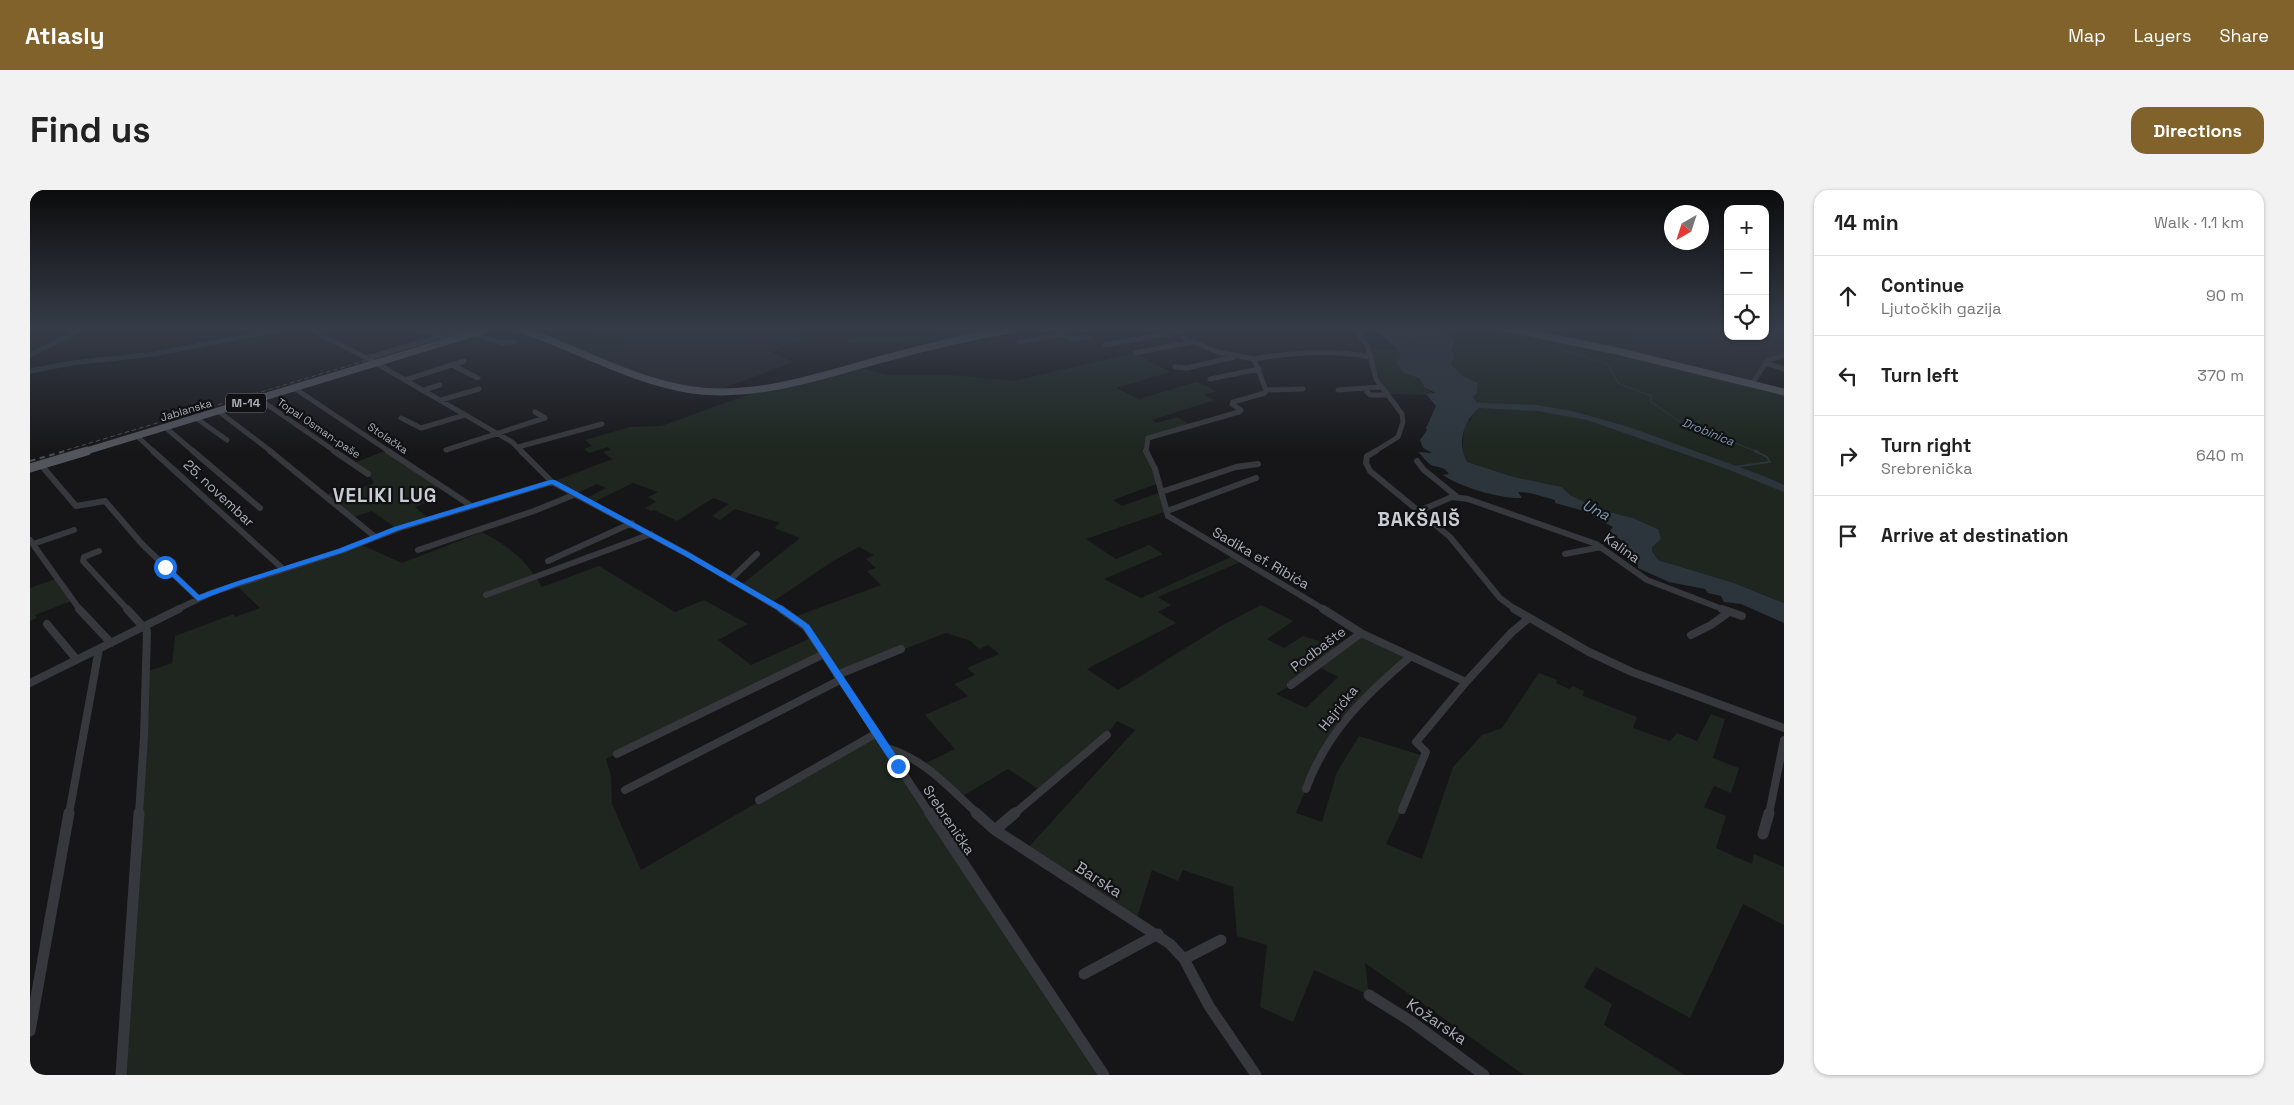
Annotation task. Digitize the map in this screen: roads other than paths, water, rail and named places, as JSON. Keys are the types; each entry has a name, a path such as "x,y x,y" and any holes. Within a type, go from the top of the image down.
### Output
{"main road":[{"name":"Jablanska","path":"30,468 259,399 347,369"},
{"path":"629,369 667,384 691,390 730,393 792,384 847,369"},
{"path":"1691,369 1784,392"}],"street":[{"name":"Srebrenička","path":"385,369 496,432 518,447 552,482 652,534 794,617 806,626 1104,1075"},
{"path":"405,380 439,369"},
{"path":"461,369 478,378"},
{"path":"1373,369 1381,387 1402,414 1401,433 1394,440 1370,453 1366,463 1381,481 1450,537 1500,598 1529,618 1589,652 1632,672 1784,728"},
{"path":"1752,384 1760,369"},
{"path":"1210,379 1259,370 1266,390"},
{"path":"424,390 440,385"},
{"path":"1338,390 1381,387"},
{"name":"Stolačka","path":"294,388 470,506"},
{"path":"1256,478 1166,511 1155,469 1146,453 1147,439 1191,424 1239,412 1241,410 1232,404 1233,402 1265,393 1266,390 1303,388"},
{"path":"441,400 479,389"},
{"path":"1367,392 1372,395 1387,395"},
{"name":"Topal Osman-paše","path":"259,399 368,474"},
{"path":"218,411 290,466 374,536"},
{"path":"446,450 496,432 545,418 535,412"},
{"path":"401,418 422,428 465,414"},
{"path":"196,418 227,440"},
{"path":"518,447 602,424"},
{"path":"164,427 260,508"},
{"name":"25. novembar","path":"137,436 283,569"},
{"name":"Kalina","path":"1417,461 1424,470 1456,496 1601,547 1631,571 1646,580 1742,616"},
{"path":"1161,492 1236,467 1258,464"},
{"path":"41,465 76,506 104,501 142,544 198,598"},
{"path":"30,683 198,598 234,584 341,551 374,536 552,482"},
{"path":"418,550 534,511 576,494"},
{"path":"1419,511 1456,496"},
{"name":"Sadika ef. Ribića","path":"1166,511 1174,522 1282,582 1360,633 1466,682"},
{"path":"548,561 570,553 607,533 632,523"},
{"path":"74,530 31,541 82,613 111,643"},
{"path":"486,595 652,534"},
{"path":"1565,554 1601,547"},
{"path":"99,551 84,557 82,561 147,631 144,737 121,1075"},
{"path":"730,580 757,554"},
{"path":"1692,635 1711,625 1729,612"},
{"path":"1402,810 1426,752 1416,742 1466,682 1512,632 1529,618"},
{"path":"47,624 77,660"},
{"name":"Podbašte","path":"1291,685 1360,633"},
{"path":"30,1031 99,649"},
{"path":"626,790 839,677 901,649"},
{"path":"617,754 824,654"},
{"name":"Hajrićka","path":"1306,790 1321,753 1349,713 1369,692 1410,657"},
{"path":"759,800 877,733"},
{"path":"995,830 1107,736"},
{"path":"1763,834 1775,792 1784,740"},
{"name":"Barska","path":"887,748 904,753 924,764 995,830 1158,934 1184,960 1208,1006 1256,1075"},
{"path":"1084,974 1158,934"},
{"path":"1184,960 1221,940"},
{"name":"Kožarska","path":"1369,995 1412,1022 1484,1075"}],"water":[{"path":"1401,369 1456,369 1463,376 1478,383 1477,393 1473,397 1480,407 1474,412 1463,432 1462,447 1467,462 1514,477 1562,487 1570,495 1589,504 1633,518 1658,529 1661,539 1653,546 1652,551 1658,560 1734,583 1784,603 1784,623 1741,604 1724,602 1721,596 1708,593 1705,589 1669,582 1638,568 1638,565 1626,559 1625,547 1621,540 1608,533 1613,527 1581,510 1555,503 1555,500 1527,493 1518,492 1522,498 1503,497 1459,484 1443,475 1449,474 1443,468 1429,464 1418,452 1432,453 1423,448 1420,440 1427,430 1426,428 1436,406 1426,394 1436,393 1425,388 1419,378 1404,373"}],"waterway":[{"path":"30,371 39,369"},
{"name":"Una","path":"1433,369 1436,373"},
{"name":"Drobinica","path":"1610,369 1619,384 1652,396 1650,401 1680,422 1758,452"},
{"name":"Una","path":"1465,405 1537,408 1590,418 1731,467 1784,489"},
{"name":"Drobinica","path":"1733,467 1770,462 1767,457 1755,451"}],"railway":[{"path":"60,452 337,369"},
{"path":"30,461 65,451"}],"district":[{"name":"VELIKI LUG","path":"385,495"},
{"name":"BAKŠAIŠ","path":"1419,519"}]}
